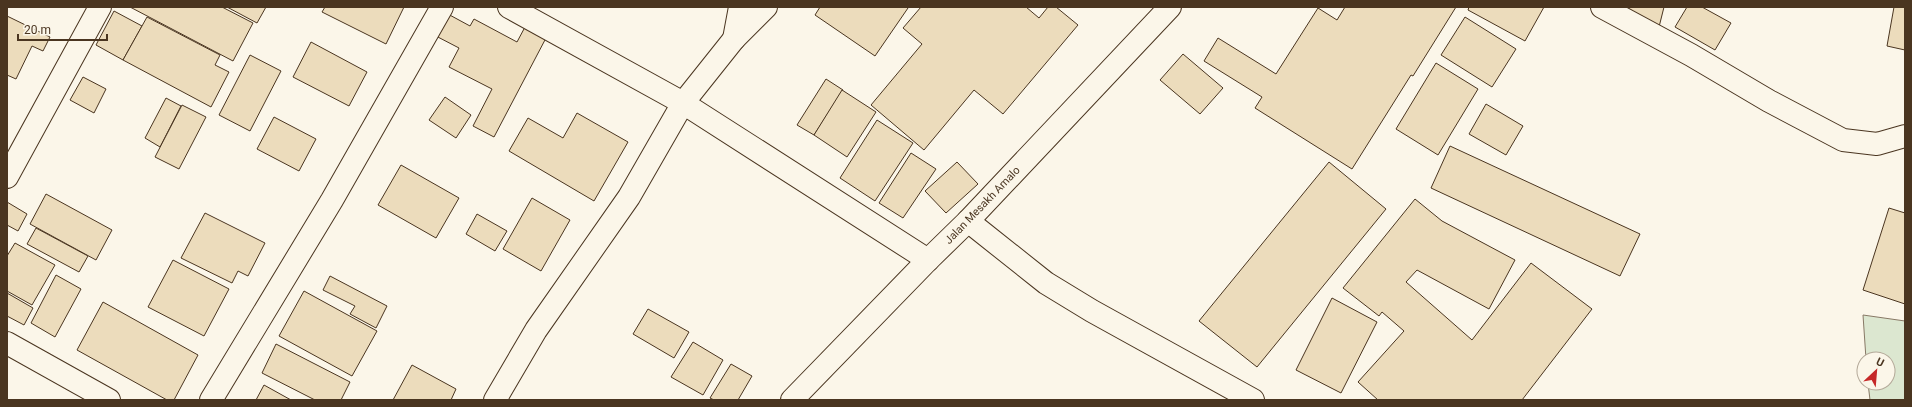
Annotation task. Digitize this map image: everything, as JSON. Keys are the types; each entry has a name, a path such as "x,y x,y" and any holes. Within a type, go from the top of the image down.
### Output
{"street":[{"path":"7,177 100,7"},
{"path":"211,400 332,200 442,7"},
{"path":"509,7 683,103 928,260"},
{"path":"734,39 740,7"},
{"path":"495,400 536,330 628,197 683,103 734,39 766,7"},
{"name":"Jalan Mesakh Amalo","path":"792,400 968,221 1170,7"},
{"path":"1602,7 1691,55 1768,101 1843,140 1877,144 1905,136"},
{"path":"968,221 1046,283 1092,311 1253,400"},
{"path":"7,343 109,400"}],"green space":[{"path":"1863,315 1905,321 1905,400 1870,400 1869,391 1896,391 1896,351 1865,351"}],"building":[{"path":"130,7 222,7 253,23 233,61"},
{"path":"227,7 266,7 257,23"},
{"path":"325,7 404,7 386,44 322,12"},
{"path":"820,7 908,8 875,56 815,15"},
{"path":"921,7 1026,7 1039,18 1048,7 1056,7 1078,25 1003,114 974,90 924,150 871,105 922,44 903,28"},
{"path":"1345,7 1456,7 1352,169 1255,108 1262,97 1204,61 1218,38 1276,74 1318,8 1337,20"},
{"path":"1469,7 1544,7 1525,41 1468,10"},
{"path":"1611,7 1664,7 1658,31"},
{"path":"1687,7 1702,7 1731,23 1715,50 1675,27"},
{"path":"1894,7 1905,7 1905,50 1887,46"},
{"path":"114,11 142,26 123,60 96,45"},
{"path":"446,13 470,26 474,19 517,42 525,27 546,38 494,137 473,126 492,89 449,67 459,48 434,35"},
{"path":"7,16 50,37 43,51 32,46 16,79 7,75"},
{"path":"147,17 220,55 215,65 229,72 211,107 123,60"},
{"path":"1465,17 1516,49 1492,87 1441,55"},
{"path":"311,42 367,72 349,106 293,77"},
{"path":"1183,54 1223,88 1200,114 1160,80"},
{"path":"250,55 281,71 250,131 219,115"},
{"path":"1436,63 1478,89 1438,155 1396,129"},
{"path":"83,77 106,89 94,113 70,100"},
{"path":"826,79 843,90 814,135 797,125"},
{"path":"842,90 876,112 847,157 814,135"},
{"path":"445,97 471,115 456,138 429,120"},
{"path":"166,98 181,106 160,147 145,138"},
{"path":"1486,104 1523,126 1506,155 1469,134"},
{"path":"182,105 206,117 179,169 155,157"},
{"path":"577,113 628,142 594,201 509,151 528,118 563,138"},
{"path":"274,117 316,139 299,171 257,149"},
{"path":"877,120 913,143 875,201 840,178"},
{"path":"1450,146 1640,234 1620,276 1431,188"},
{"path":"911,153 936,169 903,218 879,203"},
{"path":"957,162 978,184 946,213 925,191"},
{"path":"1329,162 1386,209 1257,367 1199,321"},
{"path":"401,165 459,198 436,238 378,205"},
{"path":"46,194 112,230 96,260 30,224"},
{"path":"532,198 570,220 541,271 503,249"},
{"path":"1415,199 1442,221 1515,260 1489,309 1417,270 1406,282 1472,340 1531,263 1592,309 1522,400 1378,400 1358,382 1404,331 1382,312 1379,316 1343,288"},
{"path":"7,202 27,214 18,231 7,225"},
{"path":"1889,208 1905,213 1905,304 1863,290"},
{"path":"205,213 265,243 248,276 238,271 232,283 181,258"},
{"path":"477,214 507,231 495,251 466,234"},
{"path":"36,228 88,256 79,272 27,244"},
{"path":"15,243 55,265 32,305 7,291 7,256"},
{"path":"173,260 229,289 204,336 148,307"},
{"path":"56,275 81,289 55,337 31,323"},
{"path":"330,276 387,306 376,328 350,314 355,306 323,290"},
{"path":"304,291 377,331 352,376 279,336"},
{"path":"7,293 33,308 24,325 7,316"},
{"path":"1332,298 1377,322 1341,393 1296,370"},
{"path":"103,302 198,355 174,400 167,400 77,350"},
{"path":"648,309 689,332 674,358 633,334"},
{"path":"693,342 723,360 703,395 671,377"},
{"path":"276,344 350,382 341,400 315,400 262,373"},
{"path":"731,364 752,376 738,400 714,400 710,398"},
{"path":"412,365 456,389 451,400 393,400"},
{"path":"264,385 291,400 256,400"}]}
